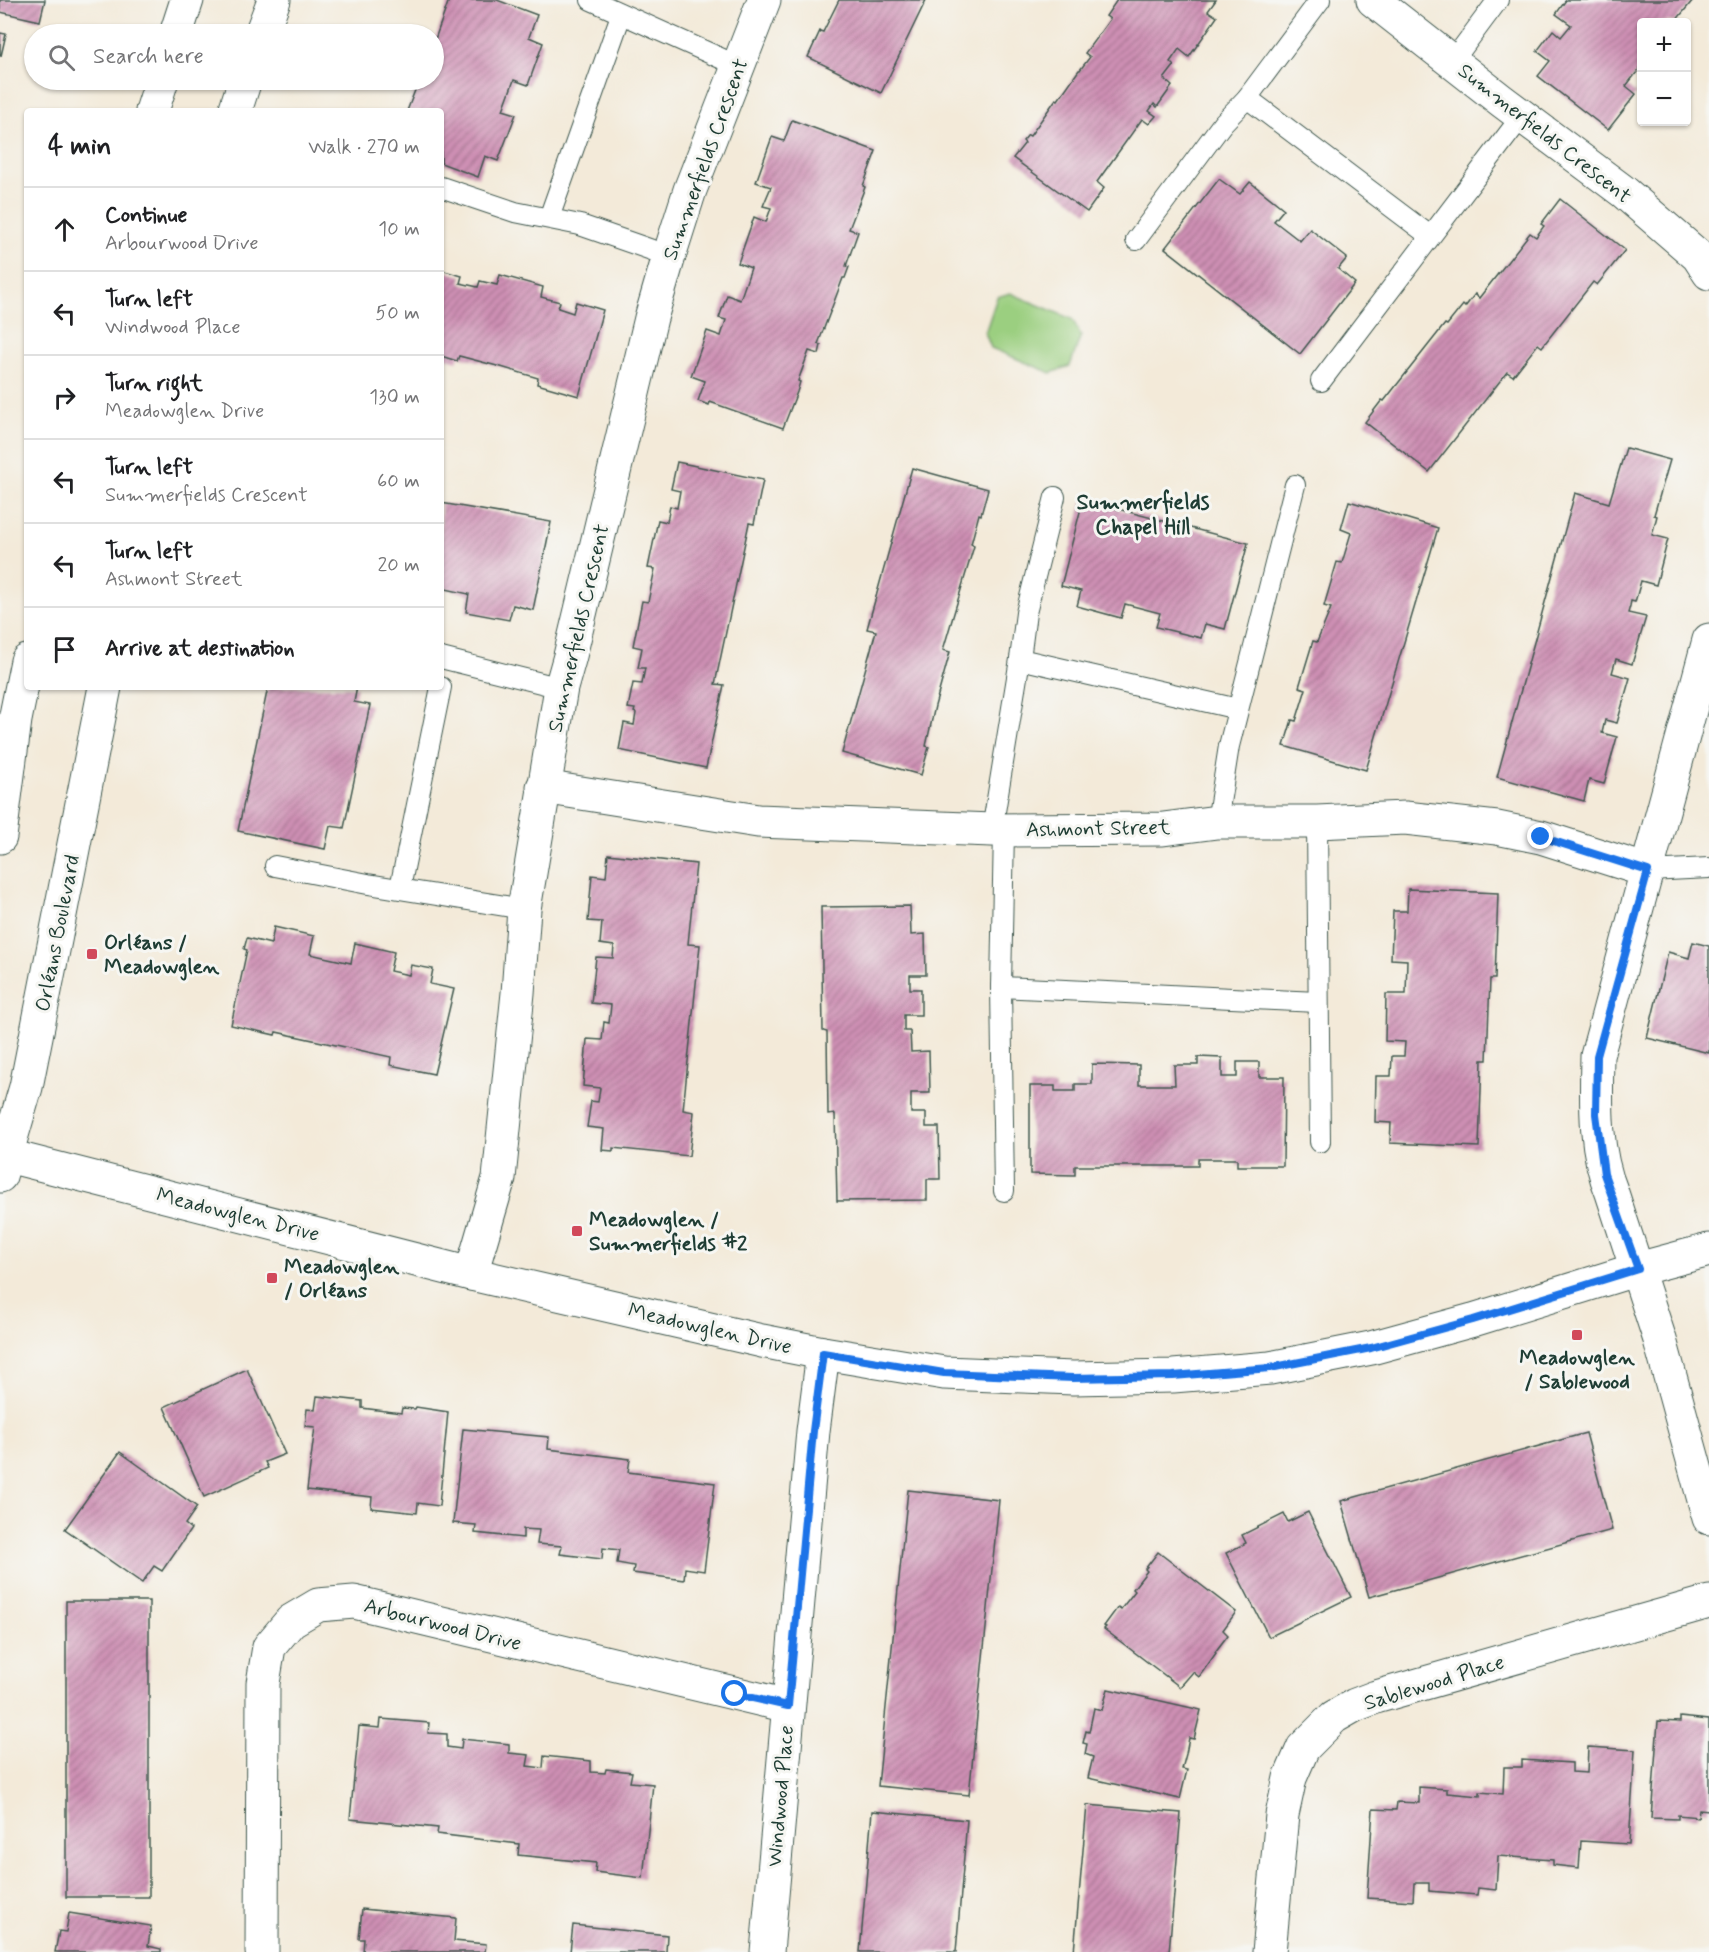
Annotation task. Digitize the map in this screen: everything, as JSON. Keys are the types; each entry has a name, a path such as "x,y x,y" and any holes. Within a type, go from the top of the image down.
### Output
{"street":[{"path":"179,24 187,0"},
{"path":"265,24 274,0"},
{"name":"Summerfields Crescent","path":"471,1274 499,1178 524,909 561,688 646,340 669,256 690,190 764,0"},
{"name":"Summerfields Crescent","path":"1373,0 1624,192 1698,256 1709,273"},
{"path":"153,108 159,90"},
{"path":"237,108 242,90"},
{"path":"1709,640 1597,1056 1596,1114 1604,1174 1638,1269 1660,1340 1709,1518"},
{"path":"0,837 15,720 24,676"},
{"name":"Orléans Boulevard","path":"2,1162 26,1087 104,690"},
{"name":"Ashmont Street","path":"543,787 758,820 998,830 1163,829 1217,822 1317,822 1405,818 1497,828 1541,837 1648,871"},
{"name":"Meadowglen Drive","path":"2,1162 471,1274 823,1353 944,1373 1073,1378 1173,1376 1270,1368 1383,1345 1709,1250"},
{"name":"Windwood Place","path":"767,1952 813,1431 823,1353"},
{"name":"Arbourwood Drive","path":"262,1952 263,1683 269,1647 291,1621 318,1605 354,1602 788,1706"},
{"name":"Sablewood Place","path":"1269,1952 1282,1815 1290,1778 1303,1748 1334,1717 1355,1705 1376,1697 1709,1602"}],"lane":[{"path":"591,0 738,66"},
{"path":"1136,240 1223,123 1247,98 1320,0"},
{"path":"1452,62 1498,0"},
{"path":"549,218 621,15"},
{"path":"1247,98 1430,236"},
{"path":"1321,381 1522,116"},
{"path":"444,188 515,212 580,225 669,256"},
{"path":"1217,822 1229,746 1295,485"},
{"path":"1004,1191 998,830 1026,613 1055,497"},
{"path":"444,659 561,688"},
{"path":"1020,659 1238,709"},
{"path":"400,888 440,690"},
{"path":"1317,822 1320,1142"},
{"path":"274,866 524,909"},
{"path":"1648,871 1709,868"},
{"path":"1001,987 1318,1002"}],"green space":[{"path":"1010,293 1072,319 1081,335 1070,366 1051,373 991,348 985,333 997,297"}],"building":[{"path":"0,0 45,0 40,21 0,12"},
{"path":"449,0 497,0 537,15 529,37 543,43 528,85 514,80 503,110 516,114 498,161 485,156 478,177 444,164 444,108 408,108 415,90 444,90 444,24 440,24"},
{"path":"839,0 926,0 881,93 808,57 820,31 823,32"},
{"path":"1117,0 1216,0 1208,11 1217,17 1189,57 1179,49 1170,62 1174,66 1164,79 1172,86 1157,107 1154,104 1149,111 1156,116 1149,124 1142,119 1097,182 1104,188 1087,212 1013,158 1025,143 1023,141 1028,135 1030,136 1090,57 1085,53 1110,19 1106,16"},
{"path":"1566,0 1693,0 1678,18 1637,18 1637,72 1626,86 1636,94 1608,130 1538,76 1550,61 1537,51 1553,30 1561,37 1571,25 1556,14"},
{"path":"0,33 6,34 1,56 0,56"},
{"path":"792,120 876,151 849,229 858,232 846,266 849,267 818,344 821,345 819,354 809,351 783,428 710,402 709,405 698,401 705,381 691,376 707,331 721,336 726,320 719,318 727,295 740,300 751,268 738,263 754,217 766,222 771,208 763,206 771,187 756,182 772,137 784,141"},
{"path":"1219,179 1240,194 1250,182 1284,209 1274,221 1300,241 1310,229 1347,258 1338,269 1355,283 1300,354 1165,248"},
{"path":"1560,199 1625,250 1597,285 1593,282 1542,347 1538,344 1513,376 1507,372 1429,472 1365,422 1445,324 1447,325 1463,305 1465,307 1475,294 1479,298 1530,233 1536,237 1544,226 1541,224"},
{"path":"444,271 462,276 460,283 478,287 480,281 497,285 500,275 543,287 541,297 560,302 558,308 573,313 576,302 603,310 579,396 537,384 538,378 501,367 459,356 457,361 444,357"},
{"path":"1626,448 1670,460 1654,515 1657,516 1652,535 1668,539 1656,585 1641,581 1635,602 1631,601 1628,613 1646,617 1632,664 1616,659 1612,673 1630,678 1617,723 1605,720 1602,733 1617,737 1604,784 1589,780 1584,801 1497,777 1575,493 1609,503"},
{"path":"677,462 763,480 754,524 749,523 715,684 724,685 706,768 619,750 624,723 634,725 635,709 628,708 633,683 642,684 645,668 638,668 642,648 633,646 642,601 648,602 655,569 648,568 658,520 667,522 670,506 677,508 680,491 671,489"},
{"path":"912,468 988,489 981,515 979,514 971,544 974,546 943,650 950,652 935,706 926,746 929,747 921,775 842,753 876,631 867,629"},
{"path":"1083,500 1248,543 1225,629 1205,624 1201,638 1156,627 1160,613 1125,604 1121,618 1077,606 1081,591 1061,586"},
{"path":"1349,501 1438,528 1366,770 1284,746 1292,720 1296,721 1306,689 1299,687 1313,641 1317,642 1331,608 1324,606 1337,562 1342,563 1351,533 1341,529"},
{"path":"444,504 551,522 533,610 513,605 509,620 466,612 469,594 444,589"},
{"path":"267,690 356,690 354,702 370,705 344,828 330,826 325,849 238,831"},
{"path":"608,854 696,864 688,944 700,945 683,1110 694,1112 689,1156 613,1148 613,1151 602,1150 604,1129 587,1127 591,1101 598,1102 600,1088 583,1086 587,1039 602,1040 604,1022 609,1023 611,1005 591,1003 596,957 613,958 614,946 600,944 602,922 588,921 592,875 606,877"},
{"path":"1408,889 1498,893 1495,979 1490,979 1487,1060 1482,1060 1479,1147 1390,1143 1391,1123 1375,1122 1376,1076 1391,1076 1392,1056 1404,1056 1405,1042 1385,1041 1386,994 1406,994 1407,960 1391,959 1393,911 1407,911"},
{"path":"910,906 911,935 925,934 926,975 910,975 910,989 921,989 921,1015 904,1015 904,1031 910,1031 911,1052 929,1051 930,1093 911,1093 911,1113 926,1113 926,1127 939,1127 940,1179 927,1179 927,1200 837,1201 835,1114 828,1115 827,1032 823,1031 821,907"},
{"path":"274,927 314,936 310,954 351,963 355,943 394,952 390,971 409,975 411,965 433,969 430,984 454,989 434,1074 390,1065 391,1057 276,1032 275,1035 231,1025 247,950 244,949 247,938 271,944"},
{"path":"1693,942 1709,946 1709,1053 1647,1038 1668,952 1689,958"},
{"path":"1198,1057 1222,1058 1222,1077 1237,1077 1237,1062 1259,1062 1259,1077 1284,1077 1283,1166 1237,1166 1237,1159 1198,1159 1198,1166 1075,1166 1075,1175 1030,1174 1030,1086 1055,1086 1055,1091 1075,1091 1075,1084 1092,1084 1092,1064 1139,1065 1139,1085 1175,1085 1174,1065 1198,1065"},
{"path":"247,1369 285,1454 265,1462 268,1468 204,1497 164,1407"},
{"path":"317,1396 362,1401 362,1408 401,1413 402,1408 415,1409 416,1407 448,1412 439,1506 418,1503 417,1513 371,1508 372,1497 307,1490 315,1427 305,1426 307,1409 315,1410"},
{"path":"463,1429 549,1437 548,1449 630,1459 628,1472 715,1483 704,1571 685,1568 684,1580 633,1573 634,1566 617,1563 619,1550 603,1548 602,1559 560,1554 562,1546 537,1544 539,1530 523,1529 523,1538 475,1533 476,1525 453,1523"},
{"path":"1586,1433 1612,1530 1369,1597 1341,1501"},
{"path":"120,1452 197,1507 185,1524 191,1529 162,1571 154,1566 142,1583 65,1529"},
{"path":"908,1490 999,1500 969,1795 878,1786"},
{"path":"1308,1512 1351,1597 1269,1637 1226,1553 1246,1543 1242,1535 1284,1514 1288,1522"},
{"path":"1158,1552 1236,1612 1223,1630 1228,1635 1199,1677 1193,1672 1180,1687 1104,1629 1118,1607 1121,1609 1135,1591 1133,1589"},
{"path":"66,1601 149,1601 149,1897 66,1897"},
{"path":"1108,1689 1201,1710 1194,1739 1189,1738 1182,1769 1187,1770 1180,1799 1088,1778 1093,1757 1085,1754 1087,1744 1083,1743 1086,1731 1089,1732 1094,1708 1102,1710"},
{"path":"1680,1717 1709,1720 1709,1811 1699,1810 1698,1817 1678,1815 1678,1819 1651,1818 1658,1721 1680,1722"},
{"path":"381,1719 429,1723 428,1733 447,1734 447,1747 461,1749 462,1739 509,1744 509,1753 529,1755 527,1766 543,1768 544,1756 591,1761 591,1772 605,1773 606,1769 632,1772 630,1782 653,1784 643,1878 595,1872 596,1863 518,1855 519,1844 437,1834 438,1828 350,1819 359,1726 380,1728"},
{"path":"1588,1747 1635,1750 1629,1844 1581,1841 1579,1868 1553,1865 1553,1860 1498,1856 1496,1890 1478,1888 1477,1895 1429,1891 1429,1883 1414,1883 1413,1901 1367,1898 1373,1809 1396,1810 1397,1802 1419,1803 1419,1787 1447,1789 1447,1793 1480,1796 1480,1792 1503,1794 1504,1767 1522,1767 1522,1760 1572,1763 1572,1772 1587,1773"},
{"path":"1087,1805 1181,1813 1169,1952 1074,1952"},
{"path":"872,1811 967,1820 956,1952 860,1952"},
{"path":"362,1909 456,1918 454,1941 486,1944 485,1952 363,1952 364,1939 359,1939"},
{"path":"69,1913 151,1926 148,1946 161,1949 161,1952 55,1952 59,1931 66,1932"},
{"path":"573,1925 667,1935 666,1952 570,1952"}],"place":[{"name":"Orléans / Meadowglen","path":"92,954"},
{"name":"Meadowglen / Summerfields #2","path":"577,1231"},
{"name":"Meadowglen / Orléans","path":"272,1278"},
{"name":"Meadowglen / Sablewood","path":"1577,1335"}],"district":[{"name":"Summerfields Chapel Hill","path":"1143,514"}],"route":[{"path":"735,1694 788,1706 813,1431 823,1353 944,1373 1073,1378 1173,1376 1270,1368 1371,1348 1473,1320 1638,1269 1604,1174 1596,1114 1597,1056 1648,871 1541,837"}]}
